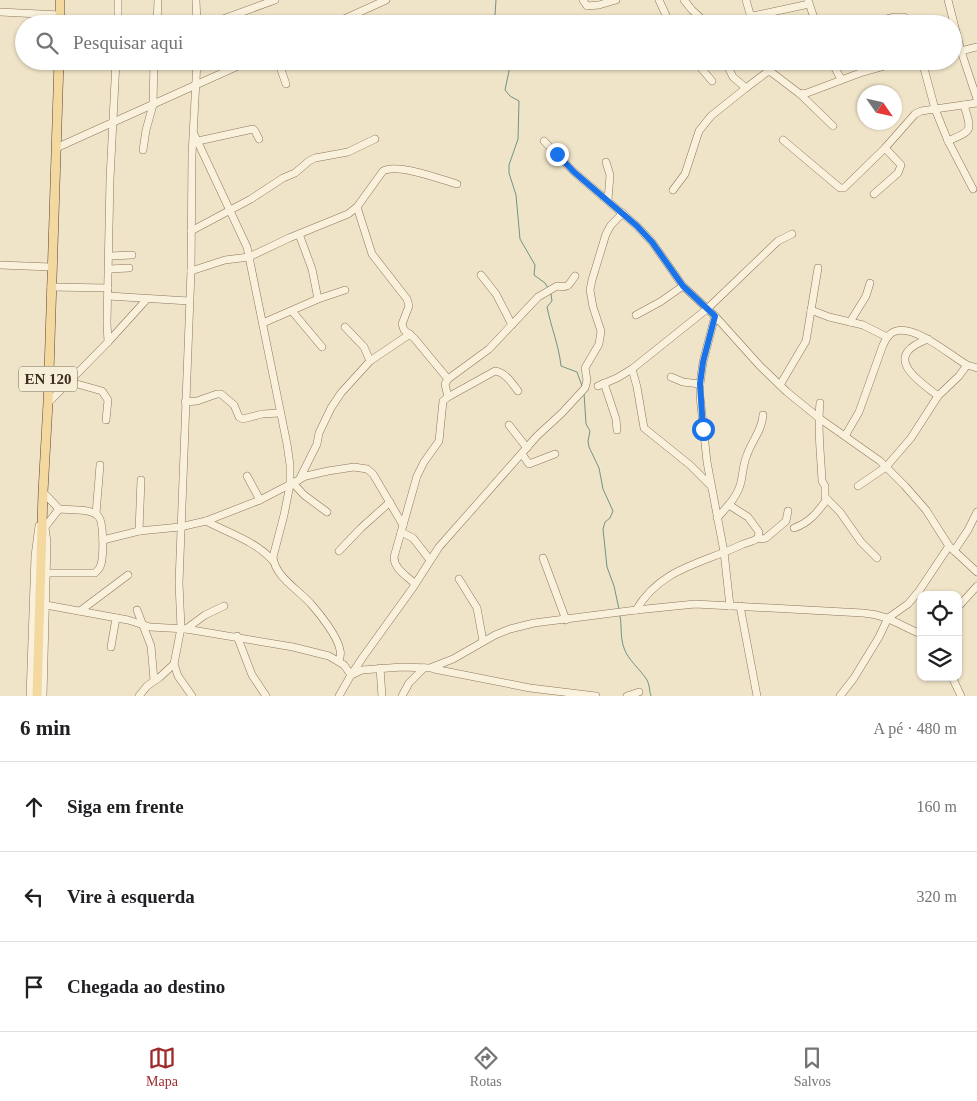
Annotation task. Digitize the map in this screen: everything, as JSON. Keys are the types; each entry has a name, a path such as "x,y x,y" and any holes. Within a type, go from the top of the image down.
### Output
{"main road":[{"path":"60,0 60,15"},
{"name":"EN 120","path":"37,696 59,70"}],"street":[{"path":"118,0 118,15"},
{"path":"157,15 158,0"},
{"path":"196,0 197,15"},
{"path":"233,15 274,0"},
{"path":"352,15 386,0"},
{"path":"583,0 587,6 591,6 616,0"},
{"path":"659,0 666,15"},
{"path":"684,0 697,15"},
{"path":"746,0 752,15"},
{"path":"948,0 952,15"},
{"path":"757,15 809,2 813,15"},
{"path":"0,12 26,15"},
{"path":"962,51 977,47"},
{"path":"962,54 977,98"},
{"path":"108,342 110,179 116,70"},
{"path":"143,150 153,105 154,70"},
{"path":"139,696 154,680 174,664 183,629 178,606 191,271 193,131 197,70"},
{"path":"56,148 229,70"},
{"path":"281,70 286,84"},
{"path":"703,70 712,81"},
{"path":"729,70 733,77 746,88"},
{"path":"836,70 841,79"},
{"path":"800,94 872,70"},
{"path":"924,70 935,109 948,141 973,189"},
{"path":"672,190 685,174 700,131 712,116 767,72 772,72 800,94 833,126"},
{"path":"783,140 840,188 844,188 885,148 915,114 921,111 977,103"},
{"path":"948,141 969,130 970,125 964,105"},
{"path":"198,141 253,129 259,139"},
{"path":"193,131 231,209 247,247 294,483 304,496 327,512"},
{"path":"191,231 295,173 314,158 348,152 375,139"},
{"path":"544,141 574,172 623,213 652,242 683,286 715,316 780,385 819,418 886,467 926,510 951,548 977,572"},
{"path":"874,194 898,173 901,165 885,148"},
{"path":"606,162 610,175 608,200"},
{"path":"191,271 225,260 249,257 348,214 358,207 383,171 393,167 457,184"},
{"path":"358,207 372,254 407,299 409,306 402,324 404,330 410,334 448,379"},
{"path":"339,696 363,657 416,584 439,547 537,436 562,413 583,389 586,380 585,368 599,344 601,331 593,307 590,290 592,280 606,234 611,225 623,213"},
{"path":"299,234 312,269 318,299"},
{"path":"617,430 611,404 601,385 632,369 707,309 778,242 792,234"},
{"path":"110,256 132,254"},
{"path":"0,265 51,267"},
{"path":"109,269 129,268"},
{"path":"780,385 806,341 818,268"},
{"path":"481,275 496,294 512,325"},
{"path":"448,396 445,384 448,379 476,360 544,292 556,286 562,287 570,284 575,276"},
{"path":"850,322 866,296 870,283"},
{"path":"636,314 660,302 683,286"},
{"path":"51,287 108,292 147,299 189,301"},
{"path":"263,324 318,299 345,290"},
{"path":"48,403 147,299"},
{"path":"810,310 829,317 863,325 887,337"},
{"path":"292,311 322,346"},
{"path":"715,316 703,362 700,384 707,462 724,552 730,606"},
{"path":"345,326 364,346 370,361"},
{"path":"845,436 858,412 877,358 887,337 897,330 904,330 928,339 968,365 977,368"},
{"path":"273,561 294,483 317,444 319,432 331,408 341,393 370,361 410,334"},
{"path":"928,339 910,348 905,361 910,372 938,396"},
{"path":"858,486 886,467 915,432 938,396 968,365"},
{"path":"632,369 644,428 690,464 712,486"},
{"path":"416,584 394,563 394,557 417,476 424,462 439,441 443,400 495,371 505,376 518,391"},
{"path":"671,377 683,382 700,384"},
{"path":"70,382 102,391 108,400 106,420"},
{"path":"185,402 197,401 221,394 234,404 239,417 279,413"},
{"path":"820,403 822,481 827,499 840,512 861,542 877,558"},
{"path":"717,518 729,505 738,490 744,463 763,424 763,415"},
{"path":"509,425 525,451 530,464 555,454"},
{"path":"96,514 100,465"},
{"path":"103,540 139,531 180,527 206,521 260,500 294,483 328,471 354,467 367,469 373,474 390,502 402,529 413,538 430,560"},
{"path":"247,476 260,500"},
{"path":"139,531 141,480"},
{"path":"43,492 59,509 89,511 96,514 101,520 103,540 102,560 100,567 95,572 46,573"},
{"path":"794,528 808,522 827,499"},
{"path":"339,551 390,502"},
{"path":"729,505 748,517 759,532 758,538"},
{"path":"30,696 35,556 38,531 44,522 59,509"},
{"path":"636,610 652,588 664,579 698,561 758,538 766,538 786,521 788,510"},
{"path":"840,696 854,678 879,638 888,618 908,604 919,591 951,548 968,530 977,512"},
{"path":"206,521 254,545 267,554 285,580 312,604 325,622 338,642 341,651 339,661"},
{"path":"43,696 47,542 44,522"},
{"path":"543,558 566,620"},
{"path":"80,611 128,575"},
{"path":"459,579 477,608 483,641"},
{"path":"962,603 977,586"},
{"path":"402,696 409,683 427,668 453,659 483,641 510,629 534,623 627,611 695,604 878,614 917,632"},
{"path":"46,605 116,618 150,627 236,636 318,653 339,661 351,676"},
{"path":"183,629 204,615 224,606"},
{"path":"740,606 757,696"},
{"path":"137,610 151,646 154,680"},
{"path":"111,647 116,618"},
{"path":"236,636 252,675 266,696"},
{"path":"174,664 178,676 192,696"},
{"path":"351,676 362,670 380,668 427,668 530,688 596,696"},
{"path":"380,668 382,696"},
{"path":"954,681 960,696"},
{"path":"530,688 534,696"},
{"path":"627,696 639,692"}],"waterway":[{"path":"495,15 496,0"},
{"path":"509,70 505,90 510,96 519,101 518,139 509,165 509,173 516,195 520,239 535,265 534,275 545,283 548,288"},
{"path":"551,294 552,301 547,307 559,351 561,366 577,372 582,386"},
{"path":"584,393 586,424 590,431 589,447 599,468 603,489 613,511 610,518 605,522 603,529 607,567 614,586 619,609"},
{"path":"620,616 624,648 628,657 647,680 651,696"}],"route":[{"path":"557,154 565,164 637,226 652,242 683,286 715,316 703,362 700,384 703,429"}]}
